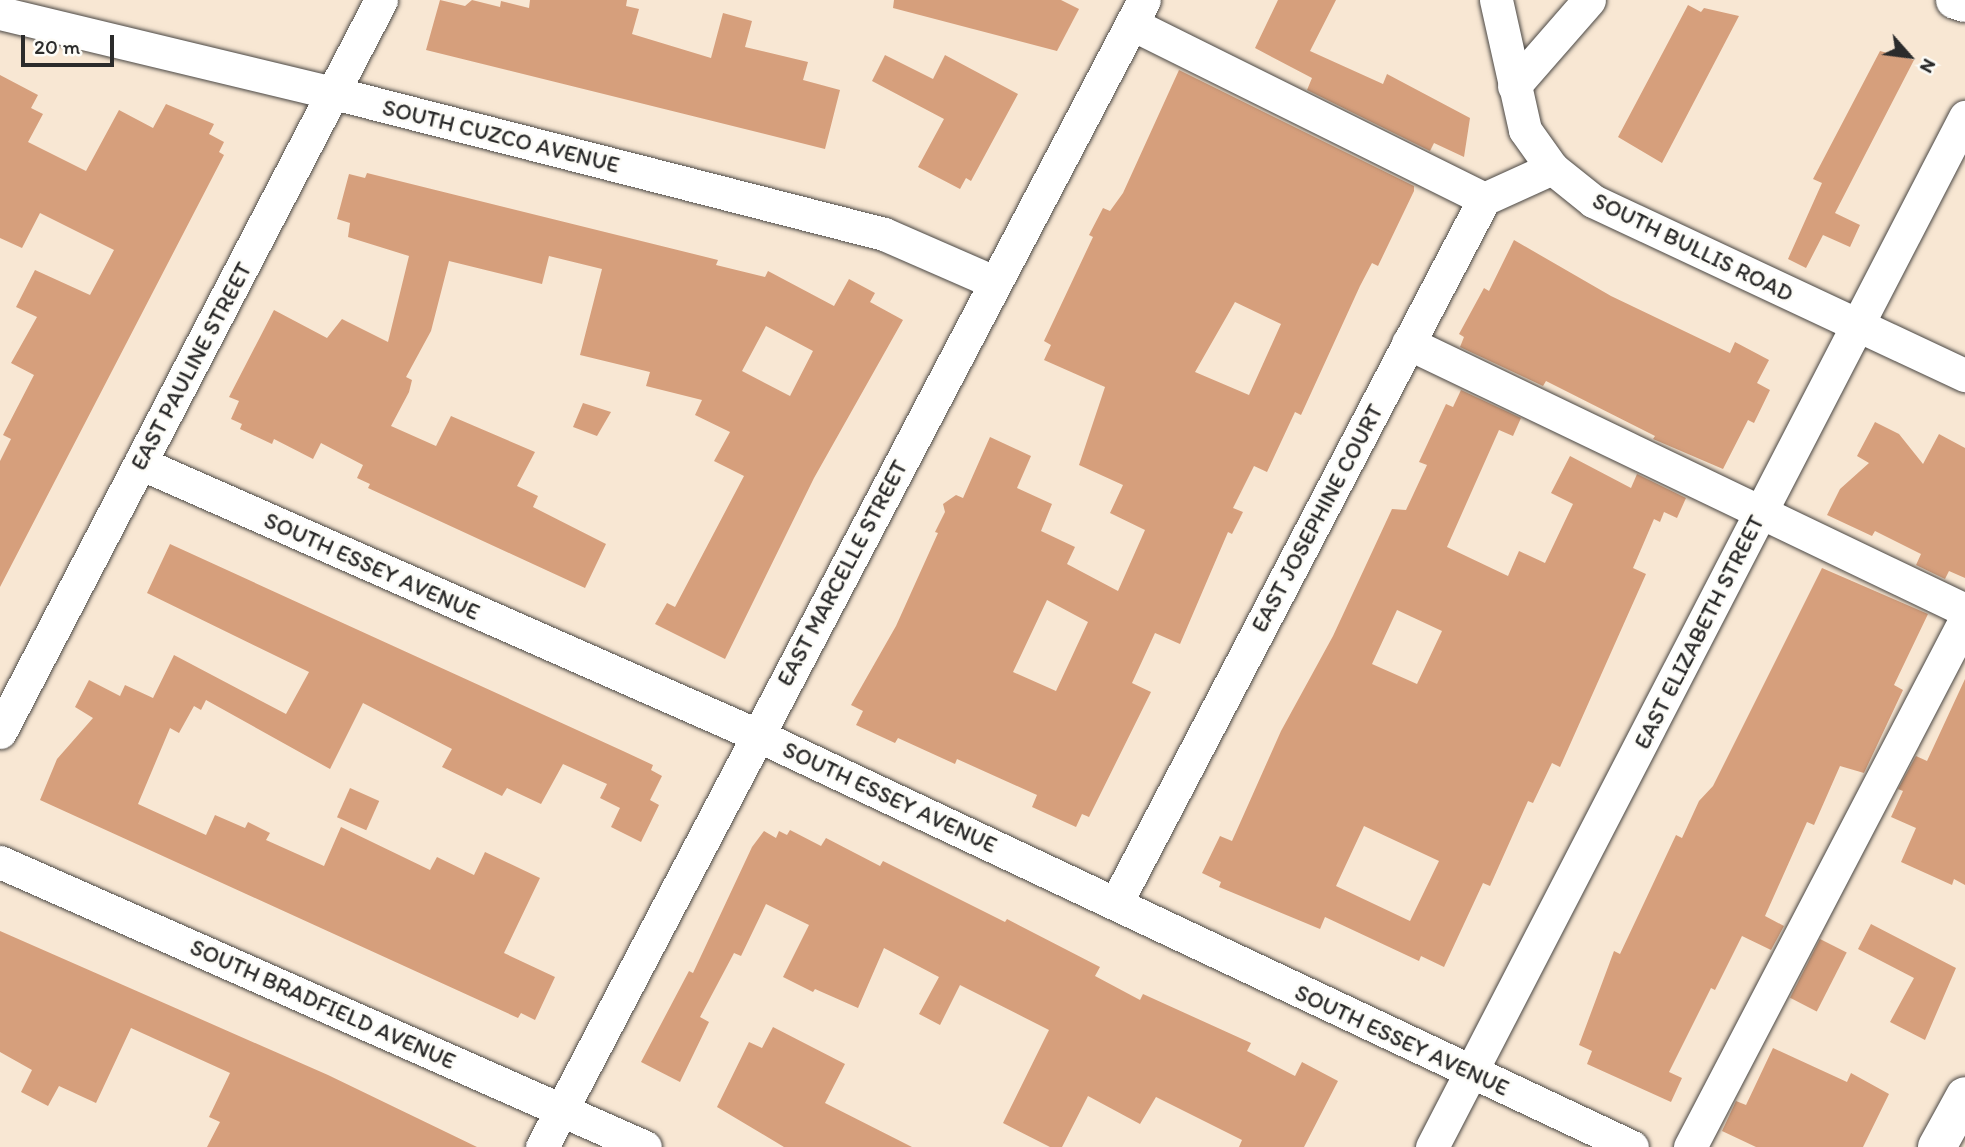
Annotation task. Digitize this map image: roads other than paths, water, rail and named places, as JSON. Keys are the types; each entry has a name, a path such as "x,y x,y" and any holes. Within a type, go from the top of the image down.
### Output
{"main road":[{"path":"1955,0 1965,2"},
{"path":"1937,1147 1965,1096"}],"street":[{"name":"EAST PAULINE STREET","path":"0,732 381,0"},
{"name":"SOUTH BULLIS ROAD","path":"1496,0 1525,130 1552,168 1593,201 1965,375"},
{"path":"1514,86 1589,0"},
{"path":"1138,12 1484,199 1552,168"},
{"name":"EAST MARCELLE STREET","path":"542,1147 1138,12"},
{"name":"SOUTH CUZCO AVENUE","path":"0,13 334,93 884,234 995,282"},
{"name":"EAST ELIZABETH STREET","path":"1432,1147 1965,117"},
{"name":"EAST JOSEPHINE COURT","path":"1116,903 1484,199"},
{"path":"1408,343 1965,610"},
{"name":"SOUTH ESSEY AVENUE","path":"140,463 757,735 1632,1147"},
{"path":"1690,1147 1965,620"},
{"name":"SOUTH BRADFIELD AVENUE","path":"0,862 645,1147"}]}
